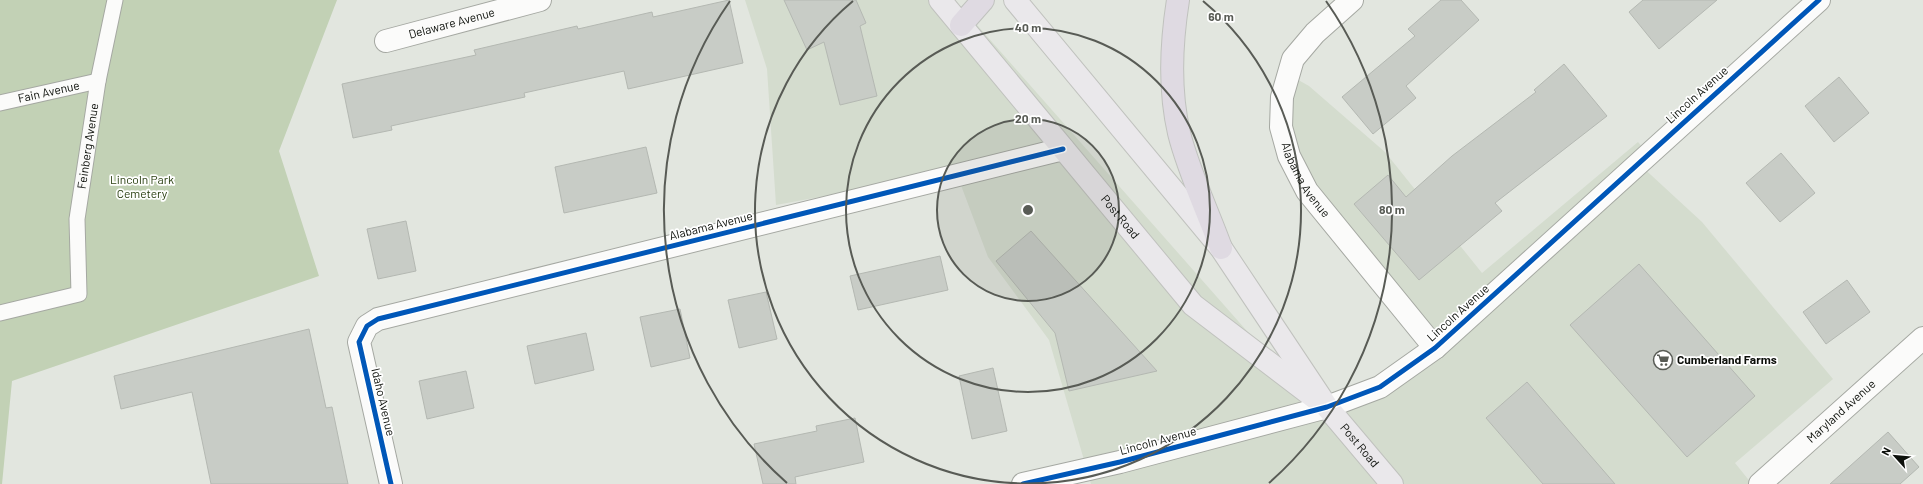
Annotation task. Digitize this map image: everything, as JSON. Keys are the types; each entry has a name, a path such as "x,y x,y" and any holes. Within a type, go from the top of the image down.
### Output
{"highway":[{"path":"961,25 983,0"},
{"path":"1178,0 1172,47 1172,75 1179,134 1221,248"}],"main road":[{"name":"Post Road","path":"940,0 1193,304 1327,407"},
{"name":"Post Road","path":"1015,0 1221,248 1327,407 1392,484"}],"street":[{"name":"Delaware Avenue","path":"386,41 540,0"},
{"name":"Alabama Avenue","path":"1352,0 1315,33 1293,60 1282,96 1281,127 1289,156 1307,191 1435,348"},
{"name":"Lincoln Avenue","path":"1023,484 1120,462 1327,407 1380,387 1435,348 1819,0"},
{"name":"Alabama Avenue","path":"367,326 378,319 1063,149"},
{"name":"Idaho Avenue","path":"367,326 359,342 391,484"},
{"name":"Maryland Avenue","path":"1760,484 1923,338"}],"lane":[{"name":"Feinberg Avenue","path":"0,313 79,294 77,219 98,81 116,0"},
{"name":"Fain Avenue","path":"0,103 98,81"}],"shaded area":[{"path":"745,0 955,0 1329,424 1436,338 1294,171 1286,107 1293,77 1309,86 1385,152 1482,273 1638,142 1643,148 1638,163 1702,222 1833,379 1735,463 1752,484 1091,484 1049,340 988,257 956,172 776,205 767,69"}],"green space":[{"name":"Lincoln Park Cemetery","path":"0,0 337,0 279,151 319,276 12,381 2,484 0,484"}],"building":[{"path":"729,0 743,63 628,89 624,71 524,93 525,97 391,126 392,130 353,138 342,84 476,55 474,50 577,26 578,29 652,12 653,17"},
{"path":"784,0 856,0 866,23 860,26 877,96 840,105 824,42 807,50"},
{"path":"1441,0 1461,0 1479,20 1406,86 1416,98 1373,134 1342,97 1415,36 1408,29"},
{"path":"1643,0 1717,0 1659,49 1629,12"},
{"path":"1564,64 1607,116 1495,203 1502,211 1419,280 1354,204 1388,175 1406,197 1452,156 1536,92 1534,90"},
{"path":"1839,77 1869,113 1834,142 1805,106"},
{"path":"646,147 657,193 564,213 555,167"},
{"path":"1781,153 1815,193 1780,222 1746,183"},
{"path":"406,221 416,271 378,279 367,229"},
{"path":"1031,231 1157,371 1069,391 1055,333 996,261"},
{"path":"940,256 948,290 858,310 850,276"},
{"name":"Cumberland Farms","path":"1639,264 1755,396 1687,457 1570,325"},
{"path":"1847,280 1870,312 1826,344 1803,312"},
{"path":"766,292 777,339 739,348 728,300"},
{"path":"680,309 690,358 651,367 640,317"},
{"path":"309,329 326,408 332,407 348,484 211,484 192,392 121,409 114,376"},
{"path":"586,333 594,370 535,384 527,346"},
{"path":"993,368 1007,431 972,439 959,376"},
{"path":"466,371 474,408 427,419 419,381"},
{"path":"1527,382 1615,484 1543,484 1486,418"},
{"path":"855,418 864,462 795,477 796,484 763,484 754,444 817,431 816,426"},
{"path":"1888,432 1919,467 1900,484 1830,484"}],"cycle path":[{"path":"1023,484 1120,462 1327,407 1380,387 1435,348 1819,0"},
{"path":"391,484 359,342 367,326 378,319 1063,149"}],"place":[{"name":"Cumberland Farms","path":"1663,360"}]}
